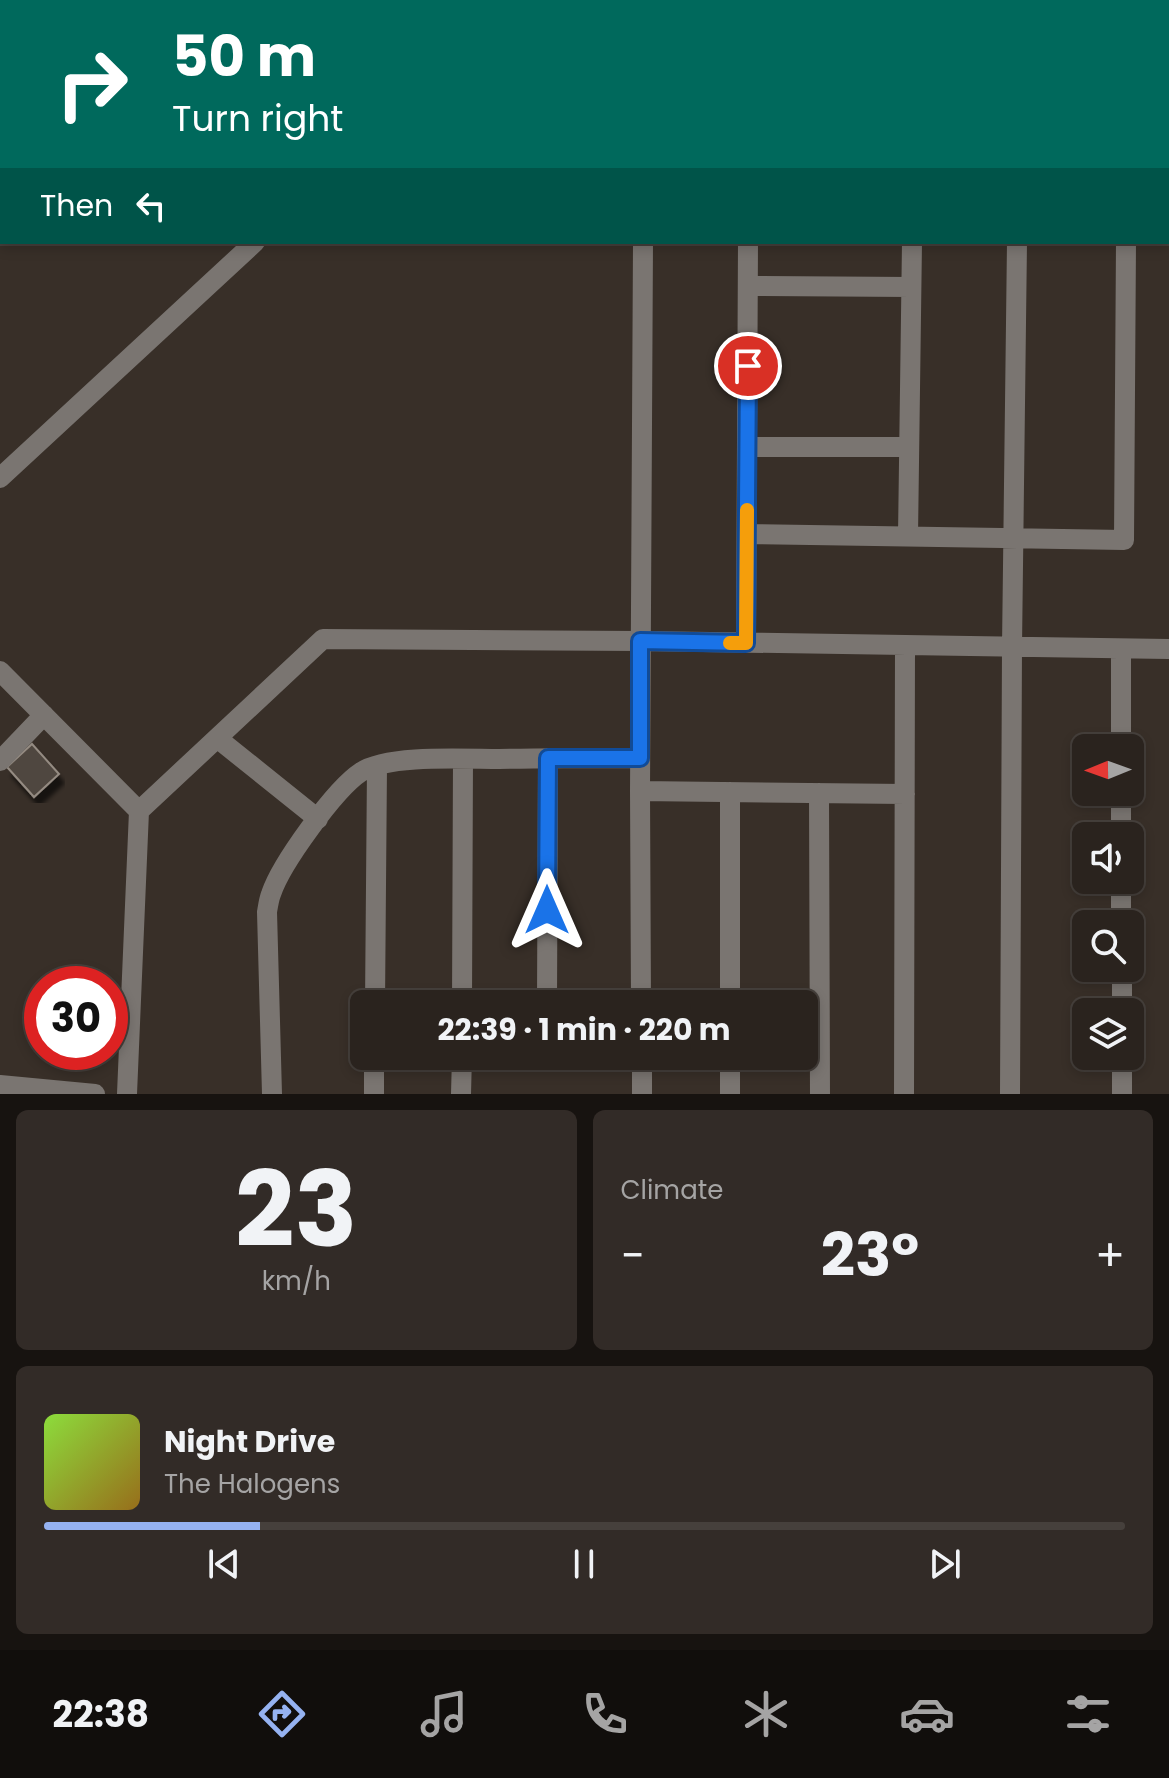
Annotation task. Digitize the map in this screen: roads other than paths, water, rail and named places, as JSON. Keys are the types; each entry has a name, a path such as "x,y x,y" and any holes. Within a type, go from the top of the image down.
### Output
{"street":[{"path":"0,478 253,244"},
{"path":"641,990 643,244"},
{"path":"746,643 748,244"},
{"path":"908,536 912,244"},
{"path":"1010,1094 1017,244"},
{"path":"747,534 1124,540 1126,244"},
{"path":"748,286 911,287"},
{"path":"747,447 909,447"},
{"path":"127,1094 139,811 323,639 1169,649"},
{"path":"904,1094 905,646"},
{"path":"1121,649 1121,734"},
{"path":"0,671 139,811"},
{"path":"0,761 44,715"},
{"path":"217,738 318,819"},
{"path":"547,990 548,758"},
{"path":"272,1094 267,912 272,893 283,870 318,819 339,792 362,771 419,759 640,758"},
{"path":"462,990 463,759"},
{"path":"375,990 377,766"},
{"path":"640,791 905,794"},
{"path":"730,792 730,990"},
{"path":"819,793 820,1094"},
{"path":"374,1070 374,1094"},
{"path":"461,1094 462,1070"},
{"path":"642,1070 642,1094"},
{"path":"730,1070 730,1094"},
{"path":"1122,1070 1122,1094"},
{"path":"0,1085 95,1094"}]}
